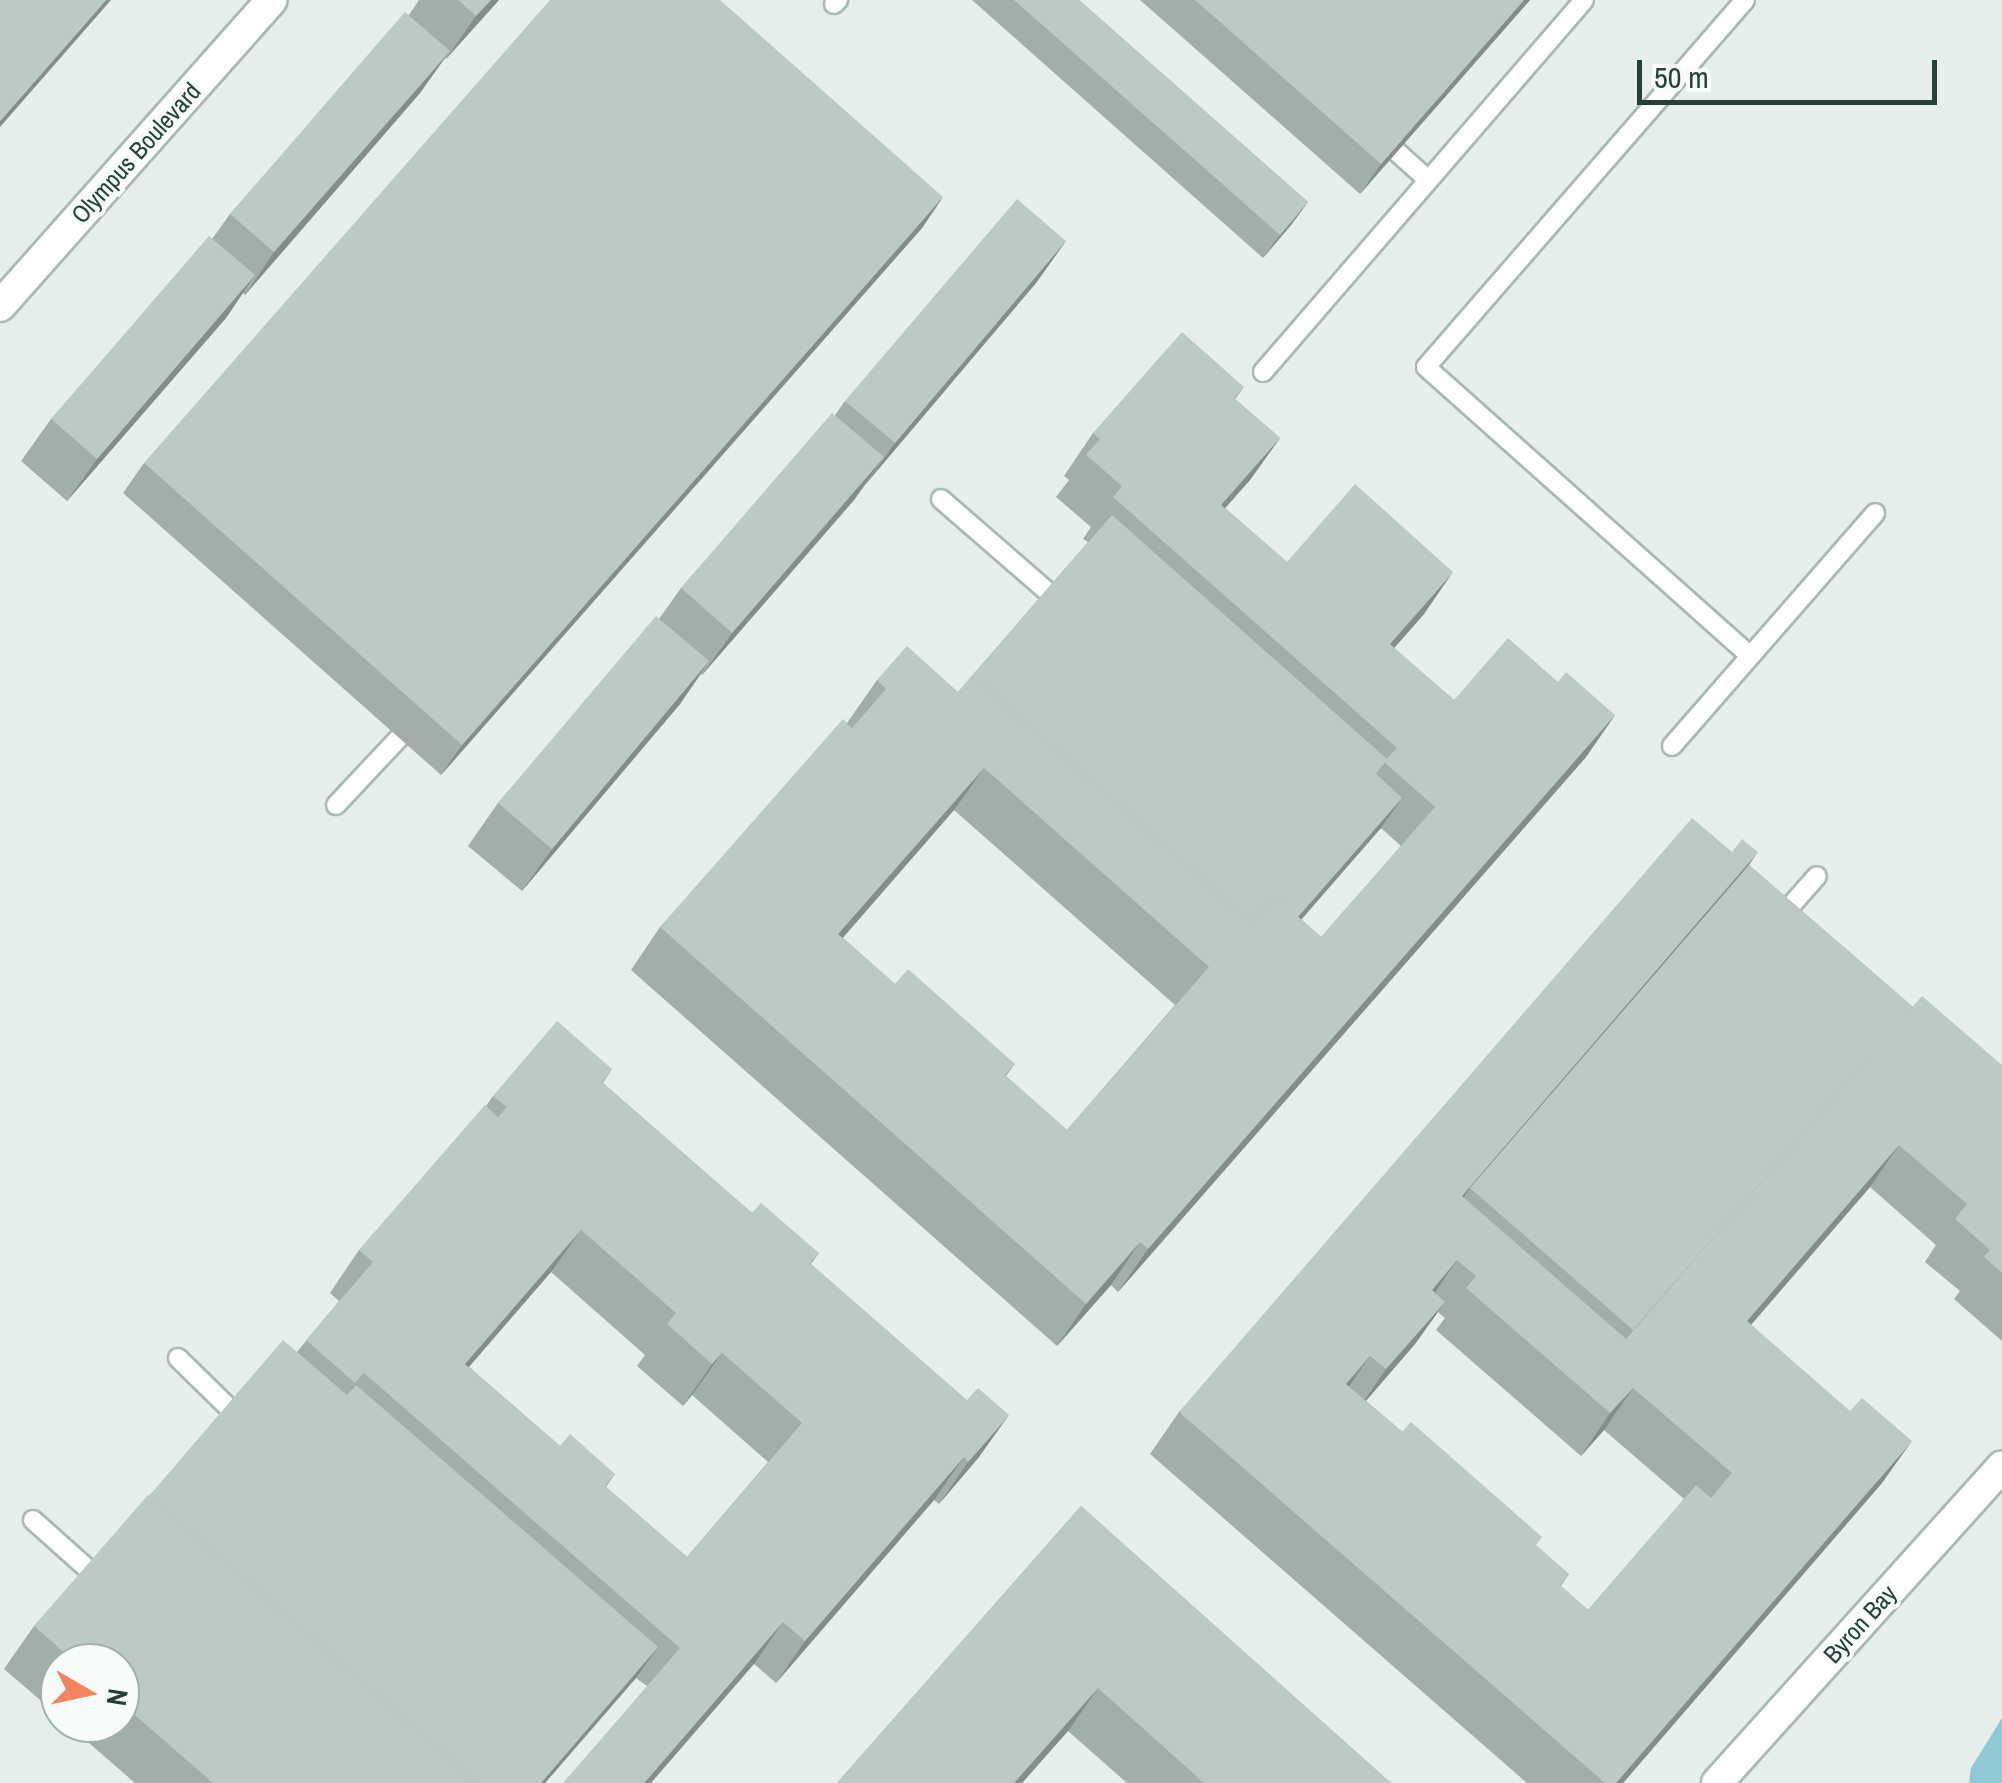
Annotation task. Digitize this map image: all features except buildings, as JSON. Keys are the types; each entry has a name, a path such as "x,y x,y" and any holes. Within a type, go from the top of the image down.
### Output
{"street":[{"name":"Olympus Boulevard","path":"0,306 272,0"},
{"name":"Byron Bay","path":"1717,1783 2002,1466"}],"lane":[{"path":"1264,372 1584,0"},
{"path":"1745,0 1426,367 1750,656"},
{"path":"1396,152 1427,179"},
{"path":"941,499 1048,593"},
{"path":"1672,746 1875,513"},
{"path":"336,805 399,738"},
{"path":"1769,930 1817,876"},
{"path":"178,1358 229,1408"},
{"path":"33,1520 89,1570"}],"water":[{"path":"2002,1718 2002,1783 1969,1783 1971,1768"}]}
